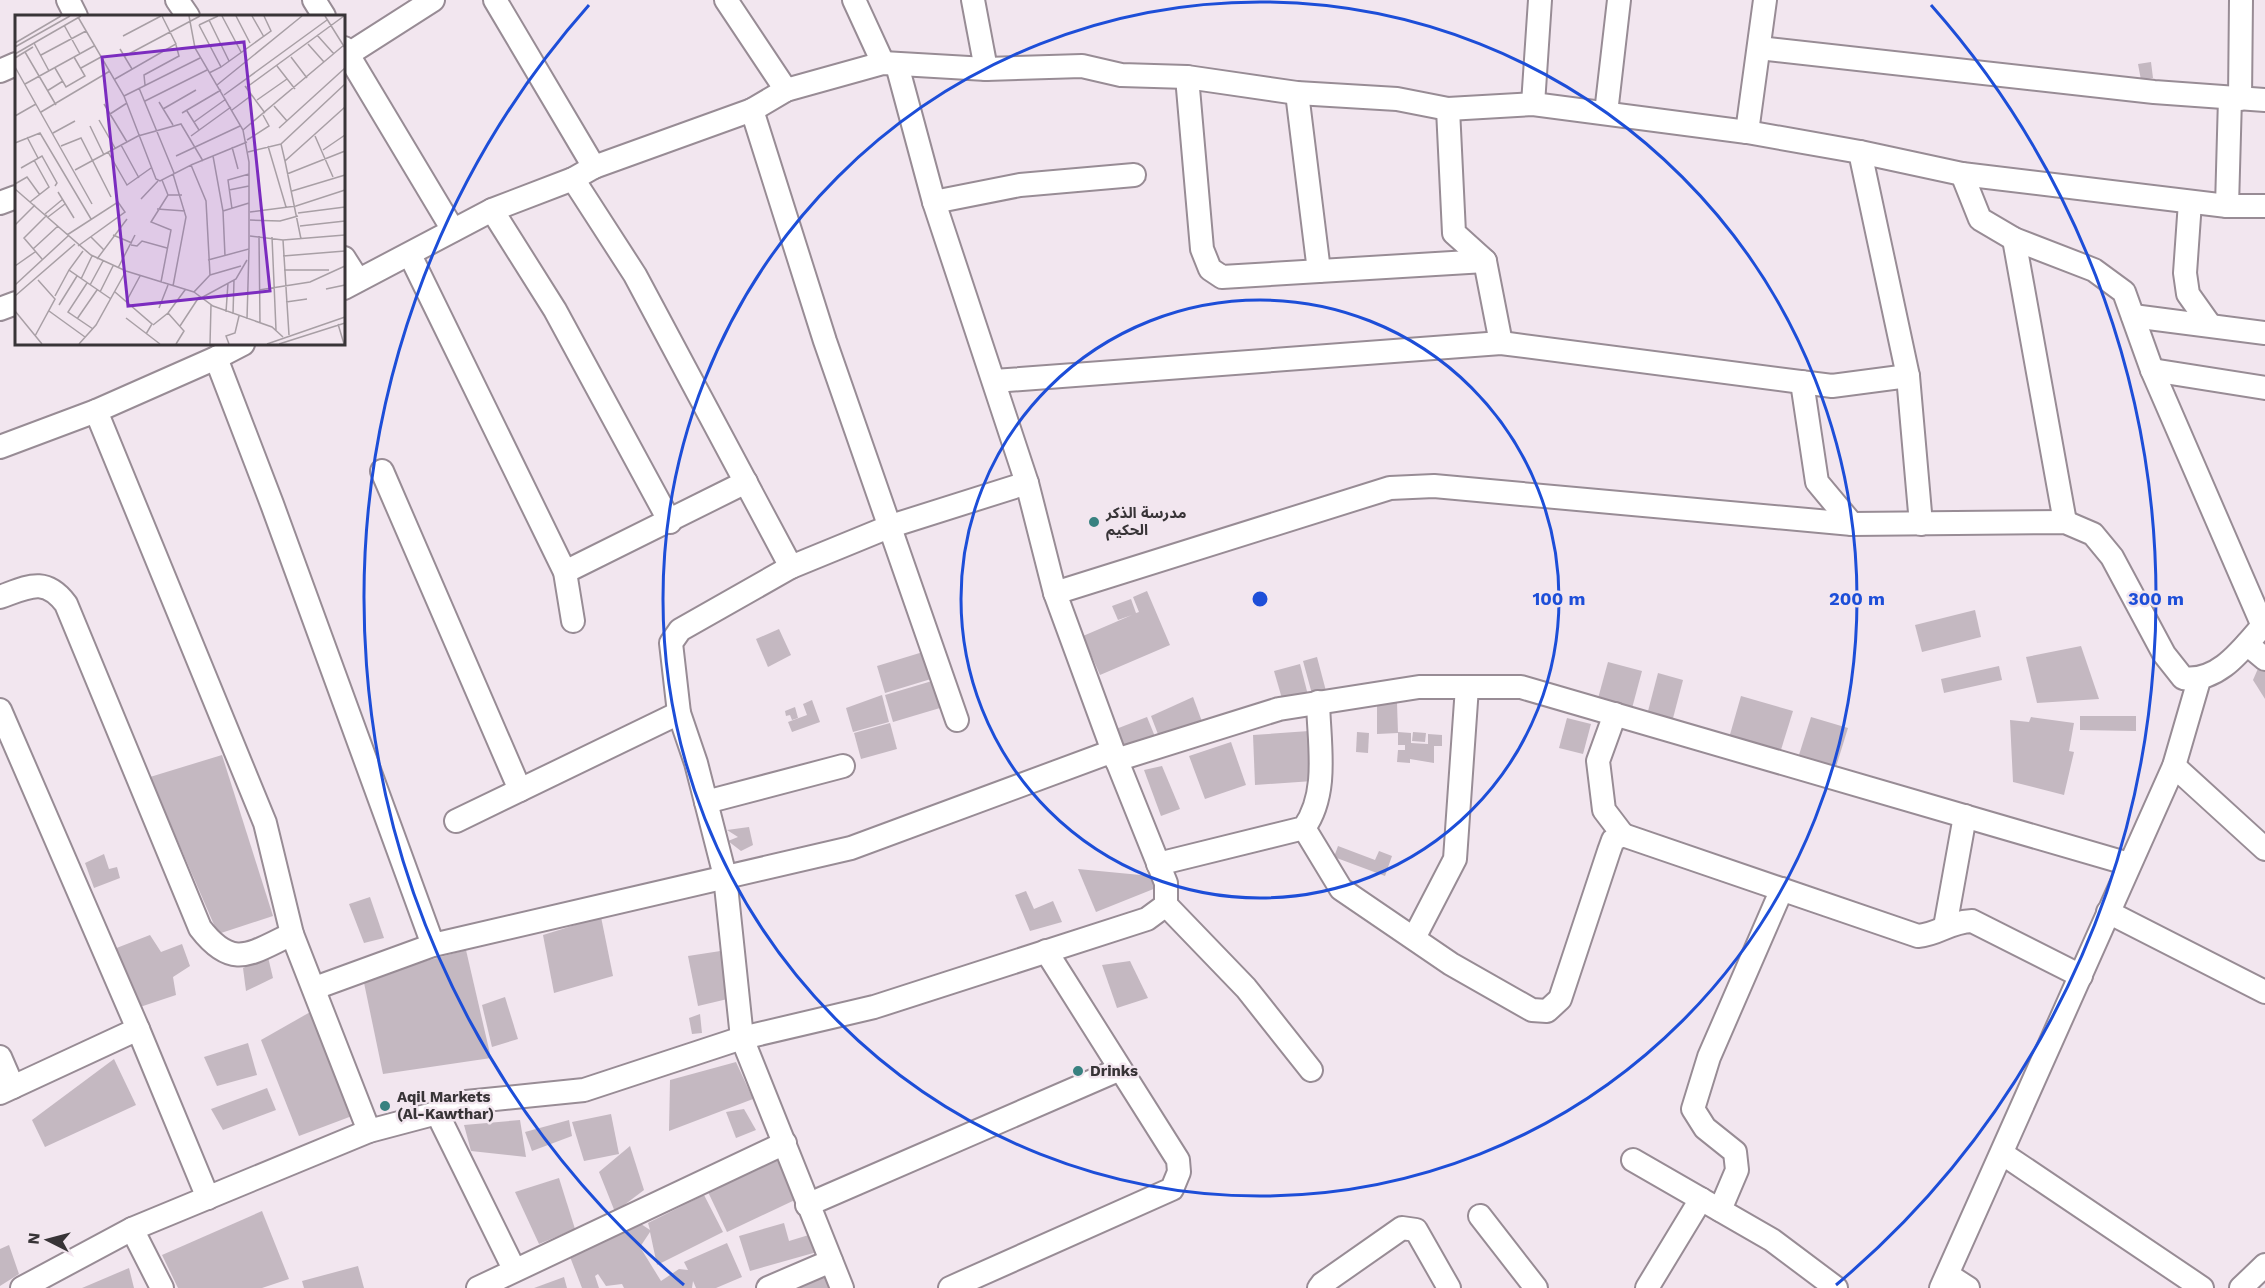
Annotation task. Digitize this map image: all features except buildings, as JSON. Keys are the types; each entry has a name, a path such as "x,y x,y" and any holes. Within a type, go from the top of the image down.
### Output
{"street":[{"path":"68,0 76,15"},
{"path":"177,0 187,15"},
{"path":"314,0 323,15"},
{"path":"433,0 400,9 345,52 453,230"},
{"path":"495,0 594,166"},
{"path":"726,0 786,90"},
{"path":"854,0 890,64 1027,483 1055,592 1115,755 1166,883 1166,905 1246,988 1311,1070"},
{"path":"973,0 986,69"},
{"path":"1533,104 1539,0"},
{"path":"1606,113 1619,0"},
{"path":"1747,132 1765,0"},
{"path":"2226,207 2241,0"},
{"path":"1759,48 2154,92 2265,100"},
{"path":"0,71 15,64"},
{"path":"345,262 351,284 492,210 573,179 594,166 752,110 786,90 890,64 986,69 1082,66 1121,75 1187,77 1298,93 1397,99 1448,109 1533,104 1747,132 1860,152 1962,174 2226,207 2265,206"},
{"path":"1187,77 1202,249 1210,268 1222,277 1485,261"},
{"path":"1298,93 1319,271"},
{"path":"1448,109 1454,233 1485,261 1501,343"},
{"path":"752,110 825,341 957,720"},
{"path":"1860,152 1908,376 1921,524"},
{"path":"1055,592 1390,488 1434,486 1852,524 2065,522 2093,534 2112,557 2164,654 2183,678 2199,680 2231,661 2264,624 2152,370 2124,292 2111,280 2094,270 2014,239 1980,219 1962,174"},
{"path":"934,202 1020,185 1134,175"},
{"path":"573,179 635,275 791,567"},
{"path":"0,203 15,196"},
{"path":"2190,202 2185,273 2188,294 2210,325"},
{"path":"492,210 555,310 670,522"},
{"path":"2014,239 2065,522"},
{"path":"410,255 565,572 573,621"},
{"path":"0,309 15,303"},
{"path":"2133,316 2265,333"},
{"path":"994,381 1501,343 1832,386 1908,376"},
{"path":"0,447 96,411 241,345"},
{"path":"216,358 272,504 433,945"},
{"path":"2152,370 2265,388"},
{"path":"1802,381 1817,482 1852,524"},
{"path":"96,411 265,823 292,934 369,1131"},
{"path":"382,471 520,790"},
{"path":"565,572 670,522 746,482"},
{"path":"842,1288 742,1038 725,876 706,802 679,713 671,643 680,630 791,567 891,526 1027,483"},
{"path":"0,597 29,586 43,585 57,592 66,604 200,928 214,946 229,955 249,953 292,934"},
{"path":"2247,644 2265,659"},
{"path":"1968,1288 1945,1281 2174,766 2199,680"},
{"path":"315,988 433,945 851,848 1115,755 1279,709 1419,687 1521,687 2129,864"},
{"path":"1414,938 1455,859 1467,687"},
{"path":"1158,864 1304,828 1313,816 1320,795 1318,702"},
{"path":"0,711 138,1029 208,1198"},
{"path":"456,821 679,713"},
{"path":"1615,714 1598,761 1604,810 1623,835 1918,936 1931,935 1954,921 1972,921 2081,976"},
{"path":"706,802 843,766"},
{"path":"2174,766 2265,849"},
{"path":"1945,927 1965,816"},
{"path":"1304,828 1341,889 1451,964 1532,1010 1547,1011 1560,999 1613,840 1623,835"},
{"path":"1647,1288 1737,1170 1735,1152 1705,1128 1693,1109 1709,1058 1782,889"},
{"path":"22,1288 132,1229 369,1131 437,1113 466,1102 584,1090 742,1038 874,1007 1147,919 1166,905"},
{"path":"2108,912 2265,993"},
{"path":"950,1288 1172,1190 1179,1172 1178,1160 1118,1070 1046,951"},
{"path":"0,1057 6,1090 138,1029"},
{"path":"807,1205 1118,1070"},
{"path":"437,1113 514,1269"},
{"path":"478,1288 514,1269 785,1143"},
{"path":"2003,1154 2202,1288"},
{"path":"1633,1160 1772,1240 1836,1288"},
{"path":"1480,1216 1536,1288"},
{"path":"1319,1288 1402,1228 1409,1228 1416,1230 1449,1288"},
{"path":"132,1229 162,1288"},
{"path":"768,1288 831,1261"},
{"path":"2241,1288 2265,1265"}],"place":[{"name":"مدرسة الذكر الحكيم","path":"1094,522"},
{"name":"Drinks","path":"1078,1071"},
{"name":"Aqil Markets (Al-Kawthar)","path":"385,1106"}]}
